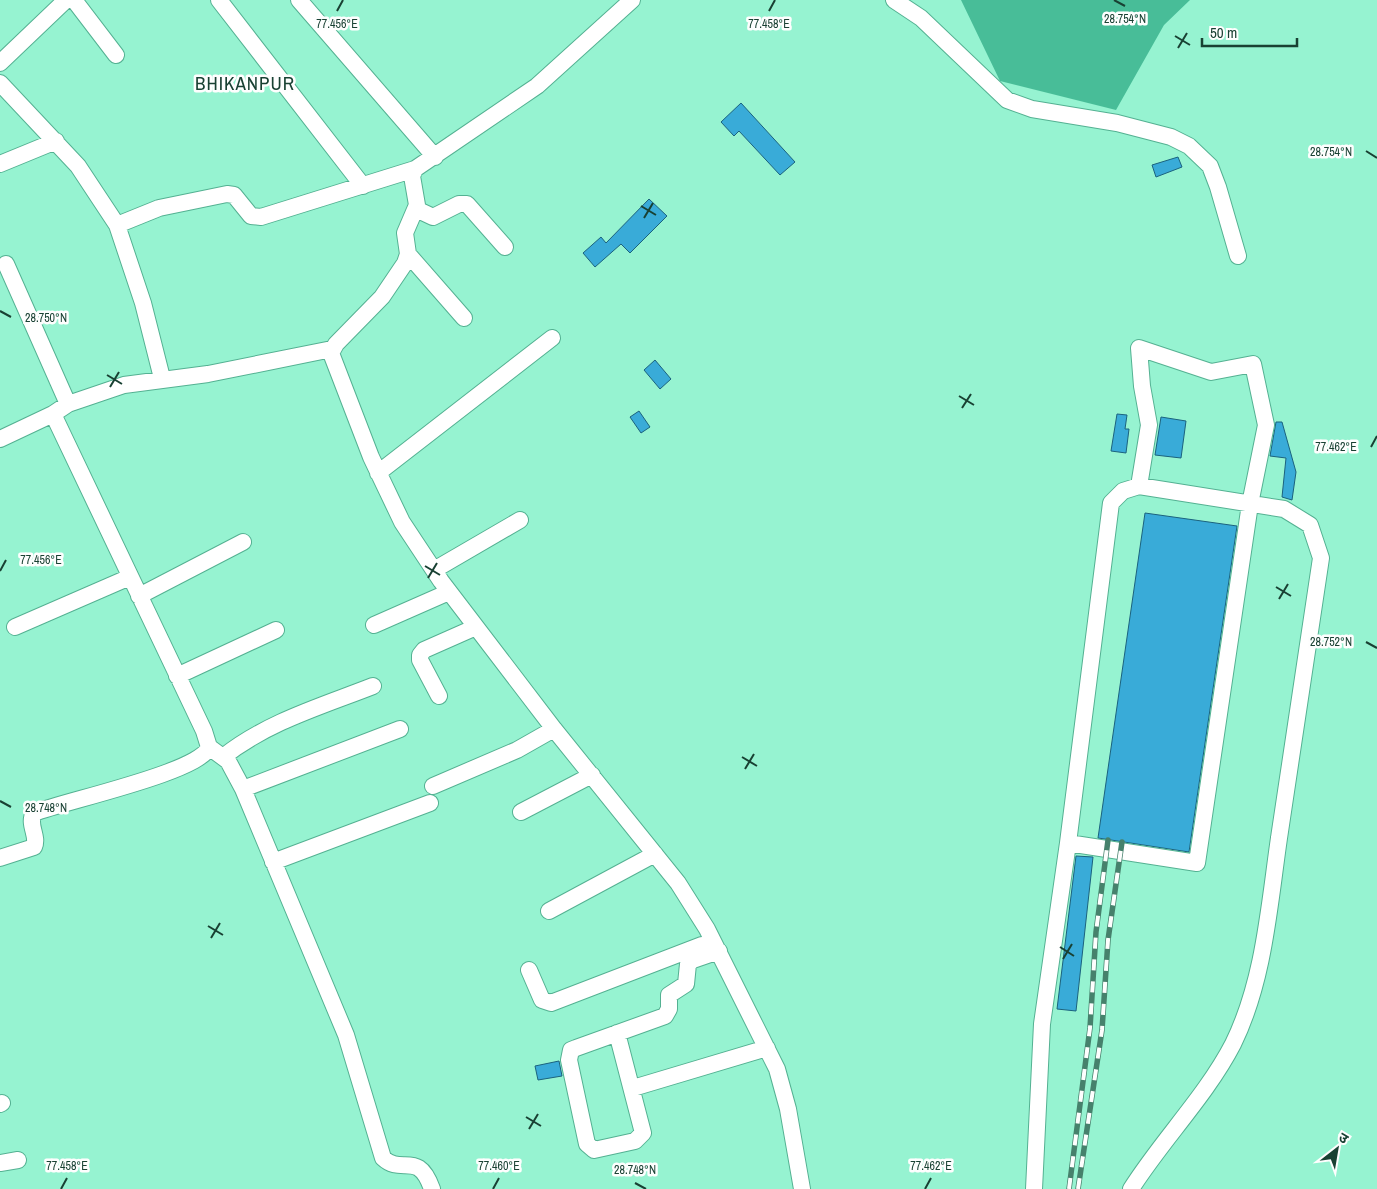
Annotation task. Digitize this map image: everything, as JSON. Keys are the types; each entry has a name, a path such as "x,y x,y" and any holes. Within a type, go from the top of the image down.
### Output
{"street":[{"path":"0,63 66,0"},
{"path":"74,0 116,55"},
{"path":"219,0 362,186"},
{"path":"299,0 435,157"},
{"path":"117,225 159,208 227,194 234,195 250,216 261,217 415,170 537,86 632,0"},
{"path":"894,0 921,18 972,64 998,92 1016,105 1117,124 1171,137 1189,146 1210,166 1238,256"},
{"path":"0,84 78,166 117,225 142,303 162,378"},
{"path":"0,164 56,141"},
{"path":"0,439 53,414 68,404 124,384 208,374 332,349 382,297 406,263 408,254 405,232 416,209 417,200 412,176 415,170"},
{"path":"416,209 433,217 459,204 467,204 505,247"},
{"path":"408,254 464,318"},
{"path":"6,264 68,404"},
{"path":"378,473 552,338"},
{"path":"1068,843 1196,862 1250,504 1266,425 1253,364 1211,372 1139,348 1142,386 1149,425 1139,486"},
{"path":"332,349 331,353 378,473 402,522 449,592 554,729 678,883 716,946 777,1069 788,1109 802,1189"},
{"path":"53,414 208,739 210,747 223,757 234,770 243,789 346,1035 383,1158 395,1164 410,1164 419,1167 426,1174 432,1189"},
{"path":"1034,1189 1042,1024 1068,843 1111,502 1122,491 1139,486 1284,509 1310,525 1321,558 1269,904 1253,994 1232,1044 1210,1081 1149,1161 1131,1189"},
{"path":"434,570 520,520"},
{"path":"139,596 243,542"},
{"path":"15,627 130,577"},
{"path":"374,625 449,592"},
{"path":"439,696 420,660 420,655 424,650 476,627"},
{"path":"177,676 276,630"},
{"path":"223,757 252,736 271,726 373,686"},
{"path":"243,789 400,729"},
{"path":"433,786 517,750 554,729"},
{"path":"0,858 34,847 36,842 31,820 34,813 114,790 159,774 203,756 210,747"},
{"path":"520,812 592,775"},
{"path":"273,862 430,803"},
{"path":"549,911 655,854"},
{"path":"529,970 542,1000 551,1003 716,946"},
{"path":"617,1033 644,1133 640,1138 599,1150 589,1148 569,1055 576,1048 617,1033 665,1016 669,1009 669,996 686,984 688,964 716,946"},
{"path":"633,1088 767,1048"},
{"path":"0,1163 18,1160"}],"shaded area":[{"path":"961,0 1190,0 1164,25 1116,110 1000,81"}],"building":[{"path":"741,103 795,162 780,175 739,131 734,136 721,122"},
{"path":"1178,157 1182,167 1156,177 1152,165"},
{"path":"649,199 667,216 630,253 621,244 595,267 583,253 601,237 606,243"},
{"path":"655,360 671,379 660,389 644,370"},
{"path":"639,411 650,427 641,433 630,417"},
{"path":"1117,414 1127,415 1125,429 1129,429 1126,453 1111,451"},
{"path":"1161,417 1186,421 1181,458 1155,455"},
{"path":"1276,422 1282,422 1296,472 1292,500 1282,497 1286,458 1270,456"},
{"path":"1145,513 1237,526 1189,852 1098,838"},
{"path":"1076,856 1093,857 1076,1011 1057,1009"},
{"path":"559,1061 562,1076 538,1080 535,1066"}],"railway":[{"path":"1069,1189 1090,1028 1096,932 1108,840"},
{"path":"1078,1189 1102,1030 1108,940 1122,842"}],"district":[{"name":"BHIKANPUR","path":"245,83"}]}
